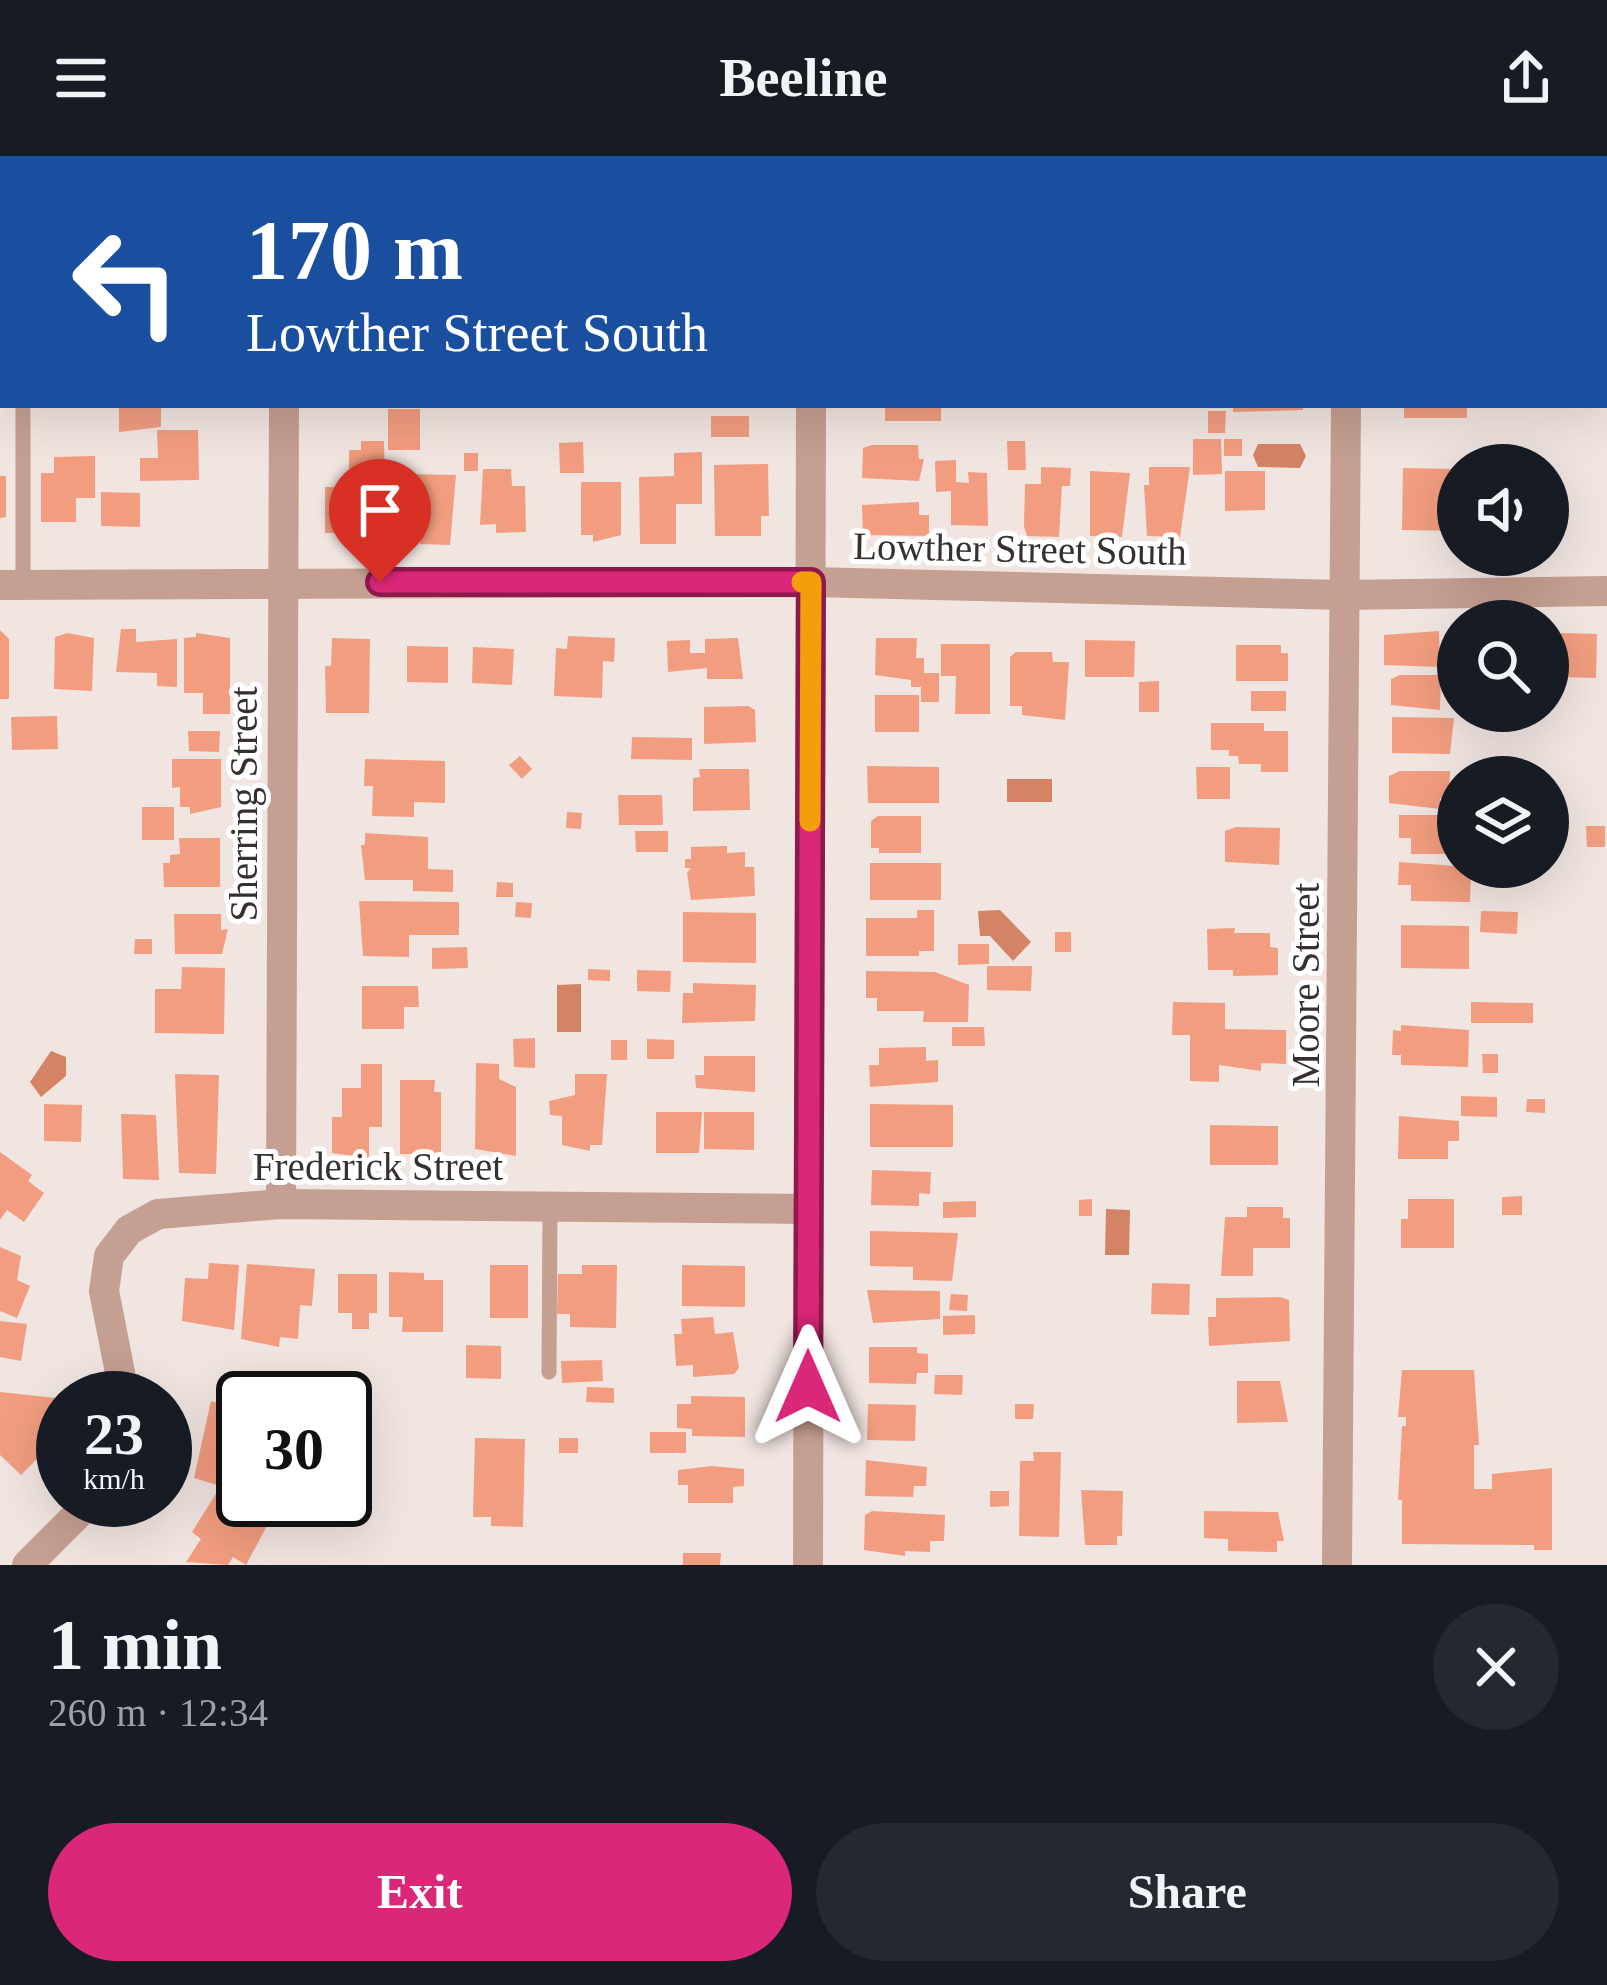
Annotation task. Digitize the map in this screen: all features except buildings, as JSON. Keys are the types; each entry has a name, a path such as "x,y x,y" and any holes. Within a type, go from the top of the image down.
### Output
{"street":[{"name":"Sherring Street","path":"281,1204 284,408"},
{"path":"808,1565 811,408"},
{"name":"Moore Street","path":"1337,1565 1345,1086 1346,408"},
{"name":"Lowther Street South","path":"11,585 811,582 1344,595 1607,591"},
{"name":"Frederick Street","path":"120,1371 104,1291 109,1256 129,1230 158,1214 281,1204 809,1209"},
{"path":"27,1565 65,1527"}],"lane":[{"path":"11,585 23,408"},
{"path":"549,1372 550,1205"}],"shaded area":[{"path":"1258,444 1300,444 1306,456 1300,468 1258,467 1253,455"},
{"path":"1007,779 1052,779 1052,802 1007,802"},
{"path":"1000,910 1031,942 1013,961 990,936 980,936 978,911"},
{"path":"581,984 581,1032 557,1032 557,985"},
{"path":"51,1051 66,1057 66,1076 41,1097 30,1082"},
{"path":"1106,1209 1130,1210 1129,1255 1105,1255"}],"slow traffic":[{"path":"802,582 811,582 810,821"}],"route":[{"path":"380,582 811,582 808,1387"}]}
